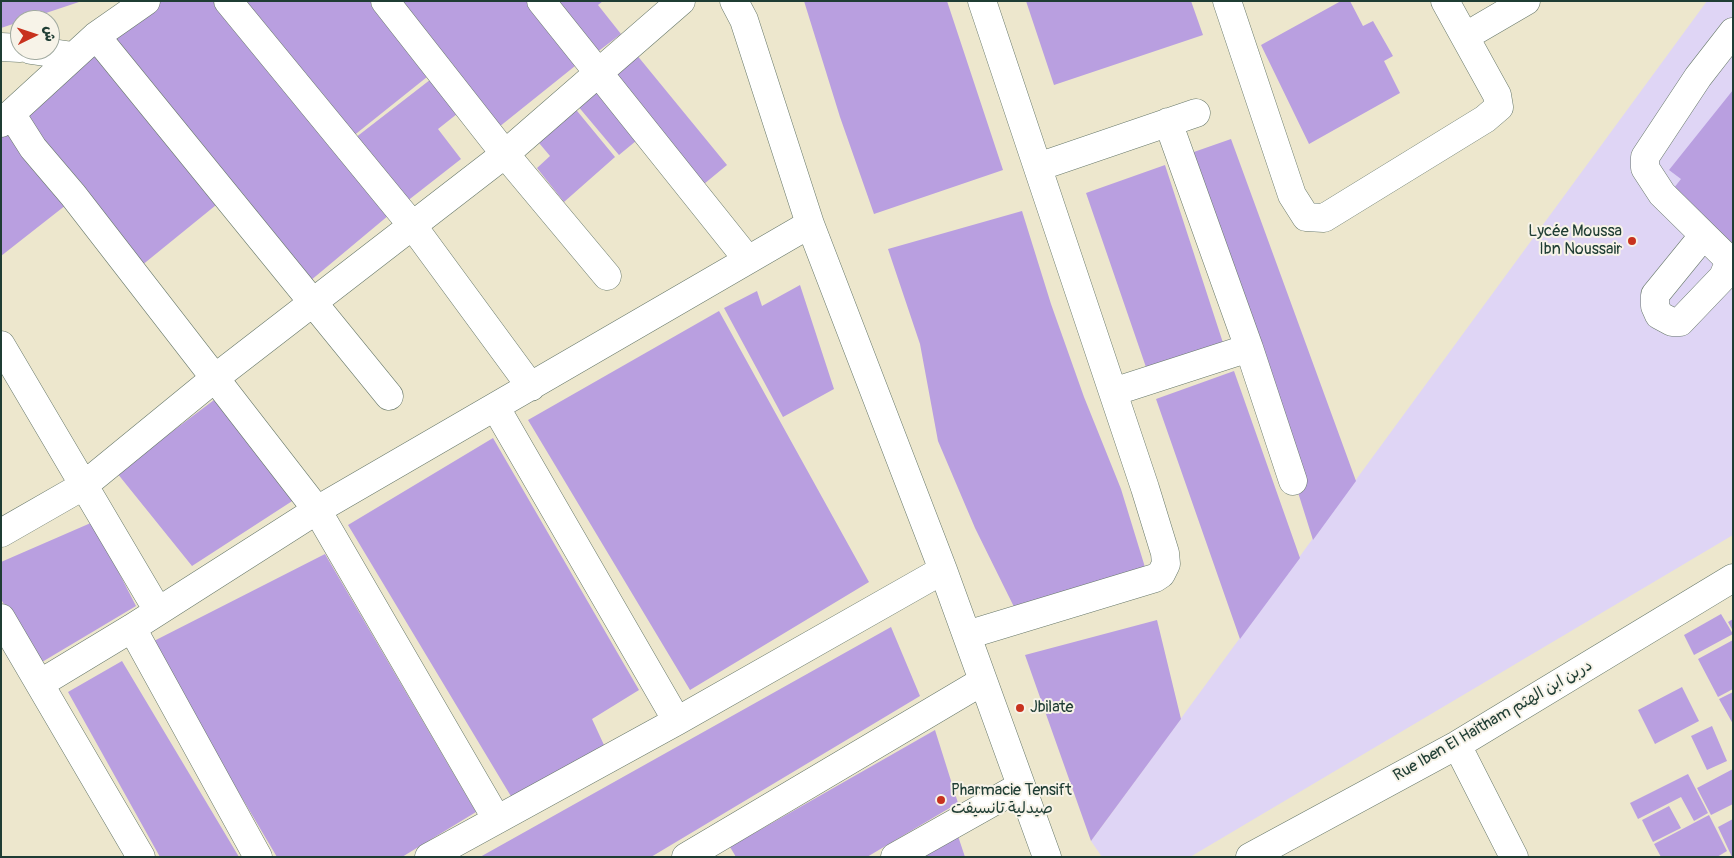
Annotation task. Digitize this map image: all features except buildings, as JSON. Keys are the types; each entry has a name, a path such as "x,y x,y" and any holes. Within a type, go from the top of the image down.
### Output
{"street":[{"path":"146,1 96,36 6,119 73,195 317,510 496,818"},
{"path":"228,1 412,225 532,387"},
{"path":"385,1 505,154 607,276"},
{"path":"541,1 748,260"},
{"path":"1,533 83,486 216,378 505,154 597,72 681,1"},
{"path":"734,1 744,20 810,224 943,570 1047,857"},
{"path":"967,635 1155,578 1164,569 1165,553 1114,392 982,1"},
{"path":"1226,1 1292,196 1306,217 1324,218 1485,119 1499,107 1497,94 1445,1"},
{"path":"1466,36 1526,1"},
{"path":"1703,236 1662,194 1645,168 1645,157 1698,77 1733,32"},
{"path":"96,36 389,396"},
{"path":"60,54 73,56"},
{"path":"1038,167 1196,112"},
{"path":"1168,122 1249,348 1293,481"},
{"path":"41,683 158,612 317,510 496,408 810,224"},
{"path":"1,345 158,612"},
{"path":"1114,392 1249,348"},
{"path":"496,408 678,721"},
{"path":"429,857 496,818 678,721 943,570"},
{"name":"Rue Iben El Haitham دربن ابن الهثم","path":"1250,857 1457,745 1733,578"},
{"path":"1,618 41,683 141,857"},
{"path":"132,628 258,857"},
{"path":"686,857 714,850 983,680"},
{"path":"1457,745 1514,857"},
{"path":"895,857 1021,786"}],"shaded area":[{"name":"Lycée Moussa Ibn Noussair","path":"1707,1 1733,1 1733,535 1190,857 1102,857 1091,841"}],"place":[{"name":"Lycée Moussa Ibn Noussair","path":"1632,241"},
{"name":"Jbilate","path":"1020,708"},
{"name":"Pharmacie Tensift صيدلية تانسيفت","path":"941,800"}]}
